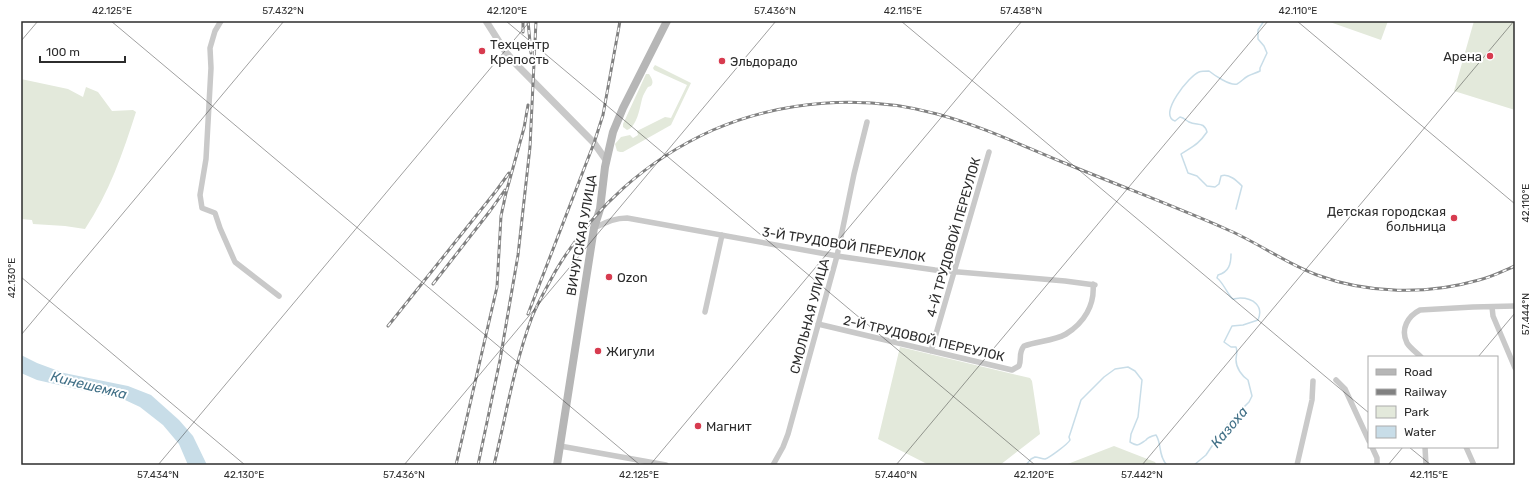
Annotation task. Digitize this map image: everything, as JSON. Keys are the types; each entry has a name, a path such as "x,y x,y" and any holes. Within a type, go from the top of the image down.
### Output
{"main road":[{"name":"ВИЧУГСКАЯ УЛИЦА","path":"557,465 594,228 600,209 606,160 611,138 616,124 667,21"}],"street":[{"path":"220,21 215,30 210,48 211,68 206,159 200,195 202,208 215,214 235,262 279,296"},
{"path":"486,21 505,51 516,64 594,144 606,160"},
{"name":"СМОЛЬНАЯ УЛИЦА","path":"772,465 783,447 788,434 837,256 854,174 867,122"},
{"name":"4-Й ТРУДОВОЙ ПЕРЕУЛОК","path":"931,351 989,152"},
{"name":"3-Й ТРУДОВОЙ ПЕРЕУЛОК","path":"594,228 618,218 627,218 837,256 954,271 1094,285"},
{"path":"705,312 722,235"},
{"name":"2-Й ТРУДОВОЙ ПЕРЕУЛОК","path":"818,324 1012,370 1016,369 1020,363 1019,355 1024,346 1066,334 1084,318 1090,309 1093,299 1094,285"},
{"path":"1420,356 1408,343 1405,337 1406,322 1420,310 1515,306"},
{"path":"1492,307 1493,316 1515,368"},
{"path":"1336,380 1345,389 1368,439"},
{"path":"1297,465 1312,400 1313,381"},
{"path":"560,446 665,465"},
{"path":"1372,448 1377,458 1377,465"},
{"path":"1425,448 1426,465"},
{"path":"1466,448 1474,465"}],"green space":[{"path":"1327,21 1388,21 1381,40"},
{"name":"Арена","path":"1474,21 1515,21 1515,110 1454,91"},
{"path":"655,65 691,83 671,125 623,152 617,151 615,144 621,137 630,135 633,138 638,135 637,131 665,117 671,118 687,85 654,70 653,68"},
{"path":"646,74 649,74 652,79 651,86 648,87 643,96 636,121 627,130 623,127 623,124"},
{"path":"21,79 68,89 83,97 86,87 98,92 112,111 133,110 136,112 115,172 94,215 85,229 33,224 32,220 21,219"},
{"path":"900,347 1030,378 1032,381 1040,434 1000,465 929,465 878,439"},
{"path":"1114,446 1155,462 1157,465 1065,465"}],"water":[{"name":"Кинешемка","path":"21,355 37,363 64,373 128,386 151,395 179,420 193,436 207,465 188,465 179,444 163,425 140,407 125,400 37,380 21,373"}],"waterway":[{"name":"Казоха","path":"1236,209 1242,186 1235,180 1224,175 1221,176 1219,184 1215,187 1207,186 1197,176 1188,173 1181,154 1201,140 1207,132 1204,126 1192,123 1180,117 1175,121 1170,117 1170,111 1177,95 1189,80 1199,72 1209,71 1222,80 1237,84 1248,76 1260,71 1267,53 1264,46 1258,39 1258,30 1264,21"},
{"name":"Казоха","path":"1194,465 1206,455 1220,434 1231,420 1249,402 1252,396 1248,380 1237,366 1236,347 1231,347 1224,342 1232,326 1243,325 1258,320 1260,311 1256,304 1249,299 1233,299 1217,278 1218,275 1225,272 1229,267 1231,254"},
{"name":"Казоха","path":"1026,465 1035,457 1044,459 1047,458 1069,442 1069,437 1081,400 1104,377 1115,369 1128,367 1135,371 1142,380 1138,417 1131,434 1130,442 1138,445 1149,437 1156,435 1162,458 1167,465"}],"railway":[{"path":"523,21 523,32"},
{"path":"528,21 531,53"},
{"path":"478,465 500,360 518,255 530,147 536,21"},
{"path":"528,314 594,143 603,115 620,21"},
{"path":"494,465 515,372 532,317 555,272 586,227 604,207 643,172 688,142 739,120 795,106 852,102 881,104 937,114 970,124 1237,234 1305,270 1336,281 1357,286 1398,290 1439,288 1484,279 1515,266"},
{"path":"456,465 497,287 501,216 524,128 528,105"},
{"path":"388,326 509,173"},
{"path":"433,284 505,190"}],"place":[{"name":"Техцентр Крепость","path":"482,51"},
{"name":"Арена","path":"1490,56"},
{"name":"Эльдорадо","path":"722,61"},
{"name":"Детская городская больница","path":"1454,218"},
{"name":"Ozon","path":"609,277"},
{"name":"Жигули","path":"598,351"},
{"name":"Магнит","path":"698,426"}]}
